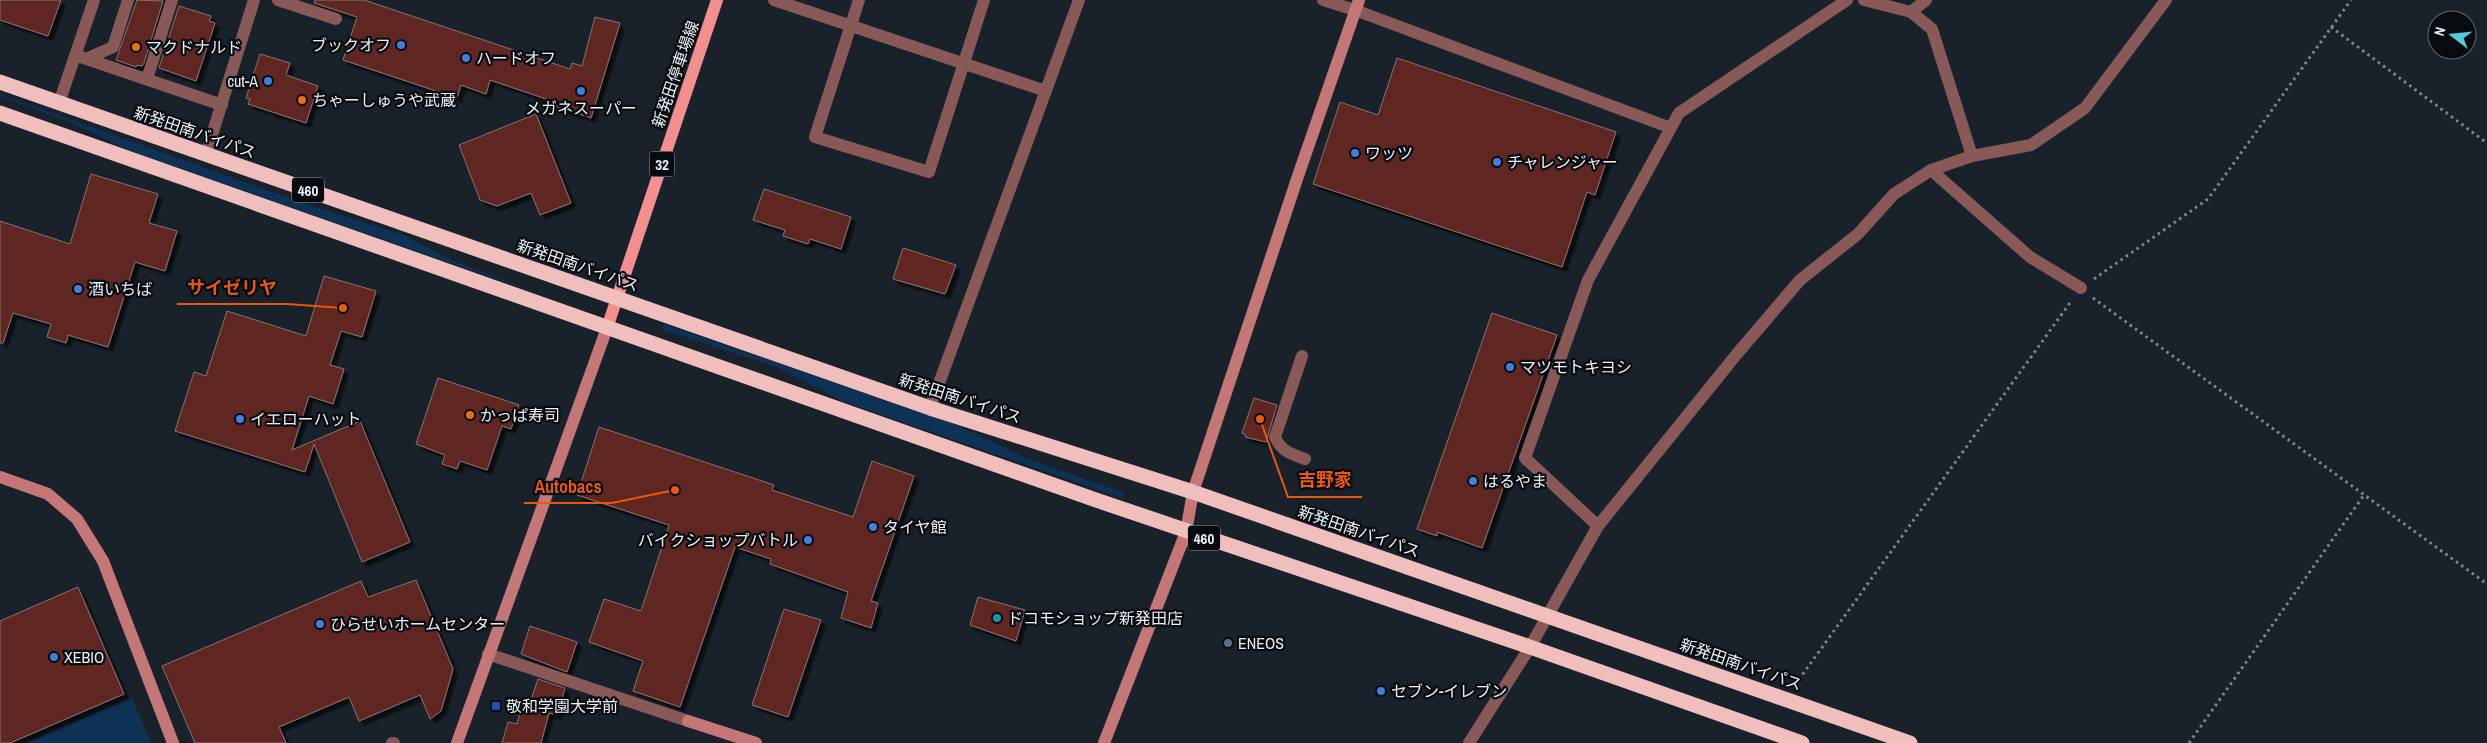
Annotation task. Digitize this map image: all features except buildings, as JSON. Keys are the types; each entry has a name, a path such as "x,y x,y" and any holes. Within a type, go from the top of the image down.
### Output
{"highway":[{"name":"新発田南バイパス","path":"0,82 930,408 1194,492 1910,743"},
{"name":"460","path":"0,113 1186,532 1530,647 1802,743"}],"main road":[{"name":"新発田停車場線","path":"607,328 717,0"}],"street":[{"path":"59,102 80,57 94,0"},
{"path":"80,57 113,47 128,0"},
{"path":"146,80 172,0"},
{"path":"206,154 254,0"},
{"path":"278,0 336,19"},
{"path":"774,0 1046,90"},
{"path":"859,0 815,137 929,172 984,0"},
{"path":"930,408 1079,0"},
{"path":"1323,0 1357,5 1671,128"},
{"path":"1598,526 1525,458 1588,280 1679,113 1847,0"},
{"path":"1864,0 1911,12 1932,29 1972,156"},
{"path":"1911,12 1926,0"},
{"path":"1469,743 1530,647 1598,526 1736,354 1800,280 1858,234 1894,194 1931,170 1972,156 2031,145 2085,108 2166,0"},
{"path":"1104,743 1186,532 1194,492 1357,5"},
{"path":"80,57 222,105"},
{"path":"1931,170 2030,258 2081,288"},
{"path":"457,743 607,328"},
{"path":"1302,356 1275,437 1277,443 1287,453 1304,459"},
{"path":"0,478 48,494 77,519 103,561 173,743"},
{"path":"488,654 756,743"}],"path":[{"path":"1786,698 2081,288 2208,199 2351,0"},
{"path":"2331,27 2487,143"},
{"path":"2081,288 2487,584"},
{"path":"2189,743 2241,672 2364,495"}],"shaded area":[{"path":"0,94 294,200 403,235 454,261 548,297 125,149 72,123 0,96"},
{"path":"663,324 954,424 1029,459 1124,493 1122,498 842,401 776,367 661,329"},
{"path":"132,698 151,743 25,743"}],"place":[{"name":"ブックオフ","path":"401,45"},
{"name":"マクドナルド","path":"136,47"},
{"name":"ハードオフ","path":"466,58"},
{"name":"cut-A","path":"268,81"},
{"name":"メガネスーパー","path":"581,91"},
{"name":"ちゃーしゅうや武蔵","path":"302,100"},
{"name":"ワッツ","path":"1355,153"},
{"name":"チャレンジャー","path":"1497,162"},
{"name":"酒いちば","path":"78,289"},
{"name":"サイゼリヤ","path":"343,308"},
{"name":"マツモトキヨシ","path":"1510,367"},
{"name":"かっぱ寿司","path":"470,415"},
{"name":"イエローハット","path":"240,419"},
{"name":"吉野家","path":"1260,419"},
{"name":"はるやま","path":"1473,481"},
{"name":"Autobacs","path":"675,490"},
{"name":"タイヤ館","path":"873,527"},
{"name":"バイクショップバトル","path":"808,540"},
{"name":"ドコモショップ新発田店","path":"997,618"},
{"name":"ひらせいホームセンター","path":"320,624"},
{"name":"ENEOS","path":"1228,643"},
{"name":"XEBIO","path":"54,657"},
{"name":"セブン-イレブン","path":"1381,691"},
{"name":"敬和学園大学前","path":"496,706"}]}
